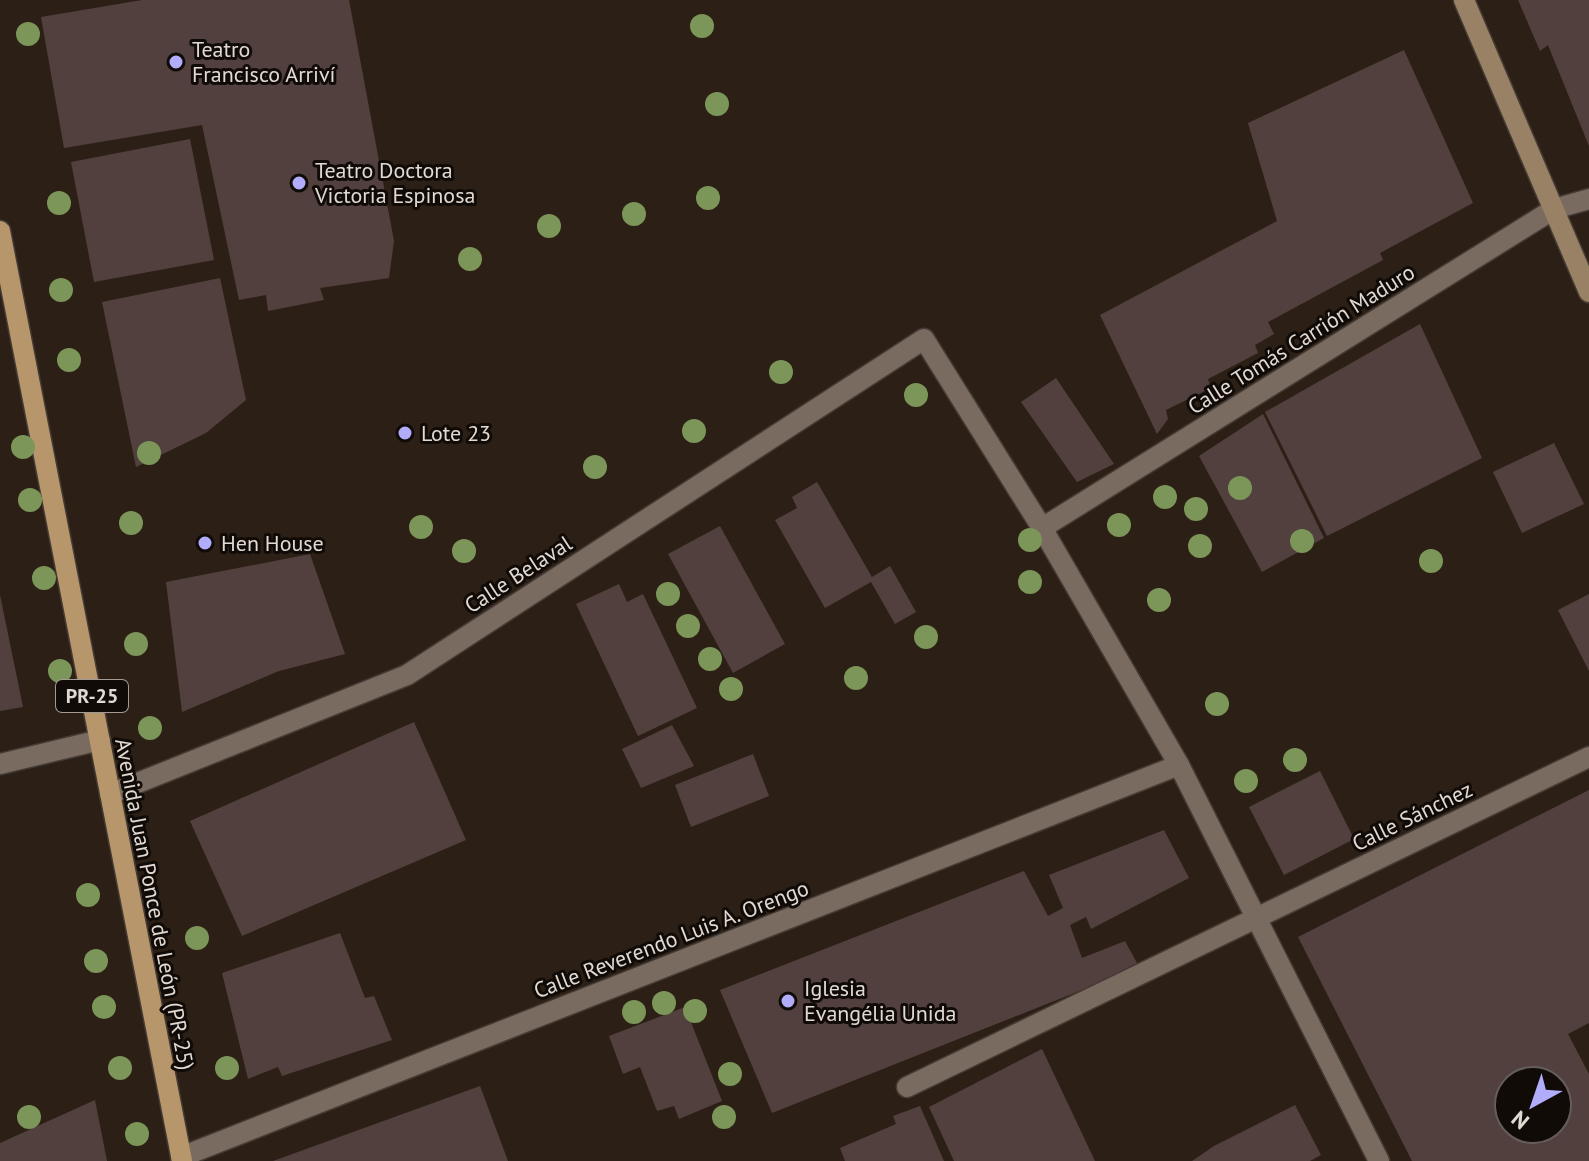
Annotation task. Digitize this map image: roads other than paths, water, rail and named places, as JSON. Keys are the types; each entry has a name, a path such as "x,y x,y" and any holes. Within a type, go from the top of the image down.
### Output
{"main road":[{"path":"1464,0 1589,292"},
{"name":"Avenida Juan Ponce de León (PR-25)","path":"0,231 181,1159"}],"street":[{"name":"Calle Tomás Carrión Maduro","path":"1042,528 1554,209 1589,199"},
{"name":"Calle Belaval","path":"110,794 407,675 924,339 1042,528"},
{"path":"1042,528 1179,765 1379,1161"},
{"path":"0,764 100,740"},
{"name":"Calle Sánchez","path":"907,1087 1589,757"},
{"name":"Calle Reverendo Luis A. Orengo","path":"181,1159 1179,765"}],"place":[{"name":"Teatro Francisco Arriví","path":"176,62"},
{"name":"Teatro Doctora Victoria Espinosa","path":"299,183"},
{"name":"Lote 23","path":"405,433"},
{"name":"Hen House","path":"205,543"},
{"name":"Iglesia Evangélia Unida","path":"788,1001"}]}
